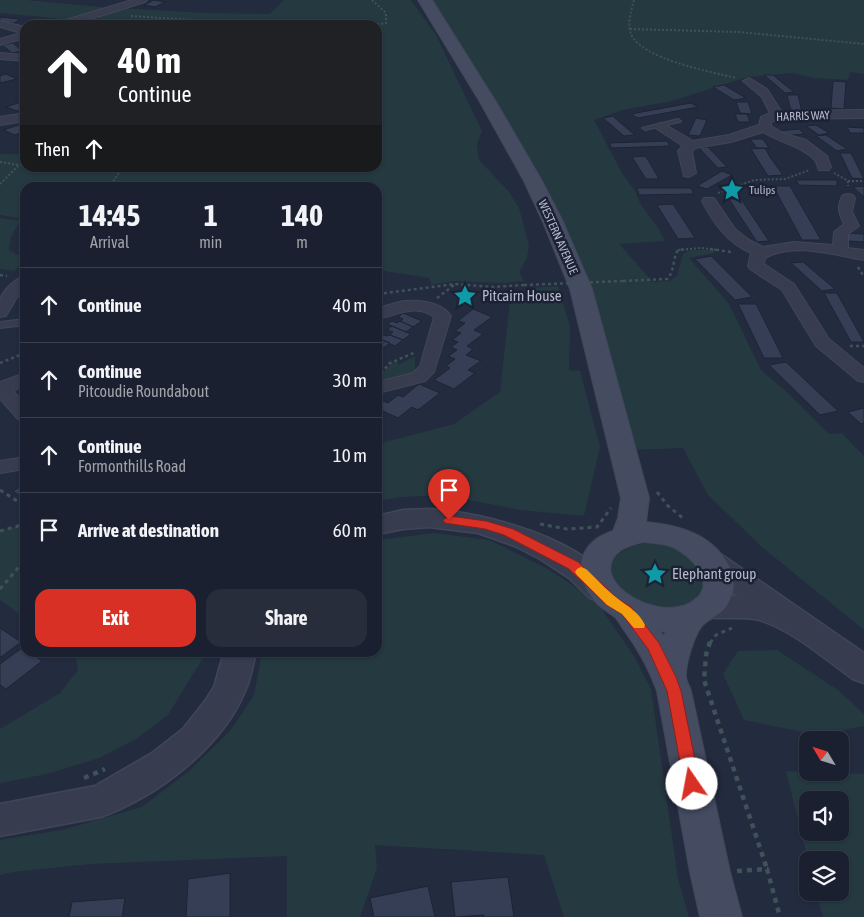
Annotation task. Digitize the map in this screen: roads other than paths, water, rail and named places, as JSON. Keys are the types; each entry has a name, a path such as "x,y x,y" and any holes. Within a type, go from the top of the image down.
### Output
{"main road":[{"name":"WESTERN AVENUE","path":"425,0 488,102 533,181 581,289 623,498 633,518 615,541"},
{"name":"WESTERN AVENUE","path":"623,498 674,536"},
{"path":"669,677 672,650 699,612 715,598 719,586 718,574 712,562 689,543 674,536 641,532 615,541 596,560 595,575 601,590 612,602 627,611 642,617 659,620 676,619 699,612"},
{"path":"627,611 654,646 674,691 710,872 721,917"}],"street":[{"path":"77,20 142,0"},
{"path":"0,24 13,26 20,30"},
{"path":"0,42 20,35"},
{"path":"0,56 20,58"},
{"path":"0,69 20,60"},
{"path":"749,81 762,88 771,100 777,115"},
{"name":"HARRIS WAY","path":"691,145 731,138 765,127 766,120 777,115 864,114"},
{"path":"0,121 20,118"},
{"path":"659,126 691,145 685,152 689,173"},
{"path":"765,127 780,137 801,143 822,159 824,167"},
{"path":"840,251 841,232 852,226 845,212 848,198"},
{"path":"709,201 729,234 760,254"},
{"path":"864,255 804,247 777,247 760,254 756,266 788,287 822,342 864,377"},
{"path":"0,312 11,294 20,288"},
{"path":"382,311 413,305 426,306 436,310 443,316 428,368 418,377 382,387"},
{"path":"20,380 1,389 20,410"},
{"path":"0,467 20,464"},
{"path":"382,524 409,519 464,520 508,532 537,535 572,553 588,553 615,541"},
{"path":"537,535 601,590"},
{"path":"712,562 864,670"},
{"path":"699,612 754,608 787,617"},
{"path":"0,820 101,801 133,784 164,764 195,739 217,711 230,689 239,657"}],"lane":[{"path":"645,128 678,121"},
{"path":"0,325 20,323"}],"place":[{"name":"Tulips","path":"732,190"},
{"name":"Pitcairn House","path":"465,296"},
{"name":"Elephant group","path":"655,574"}]}
